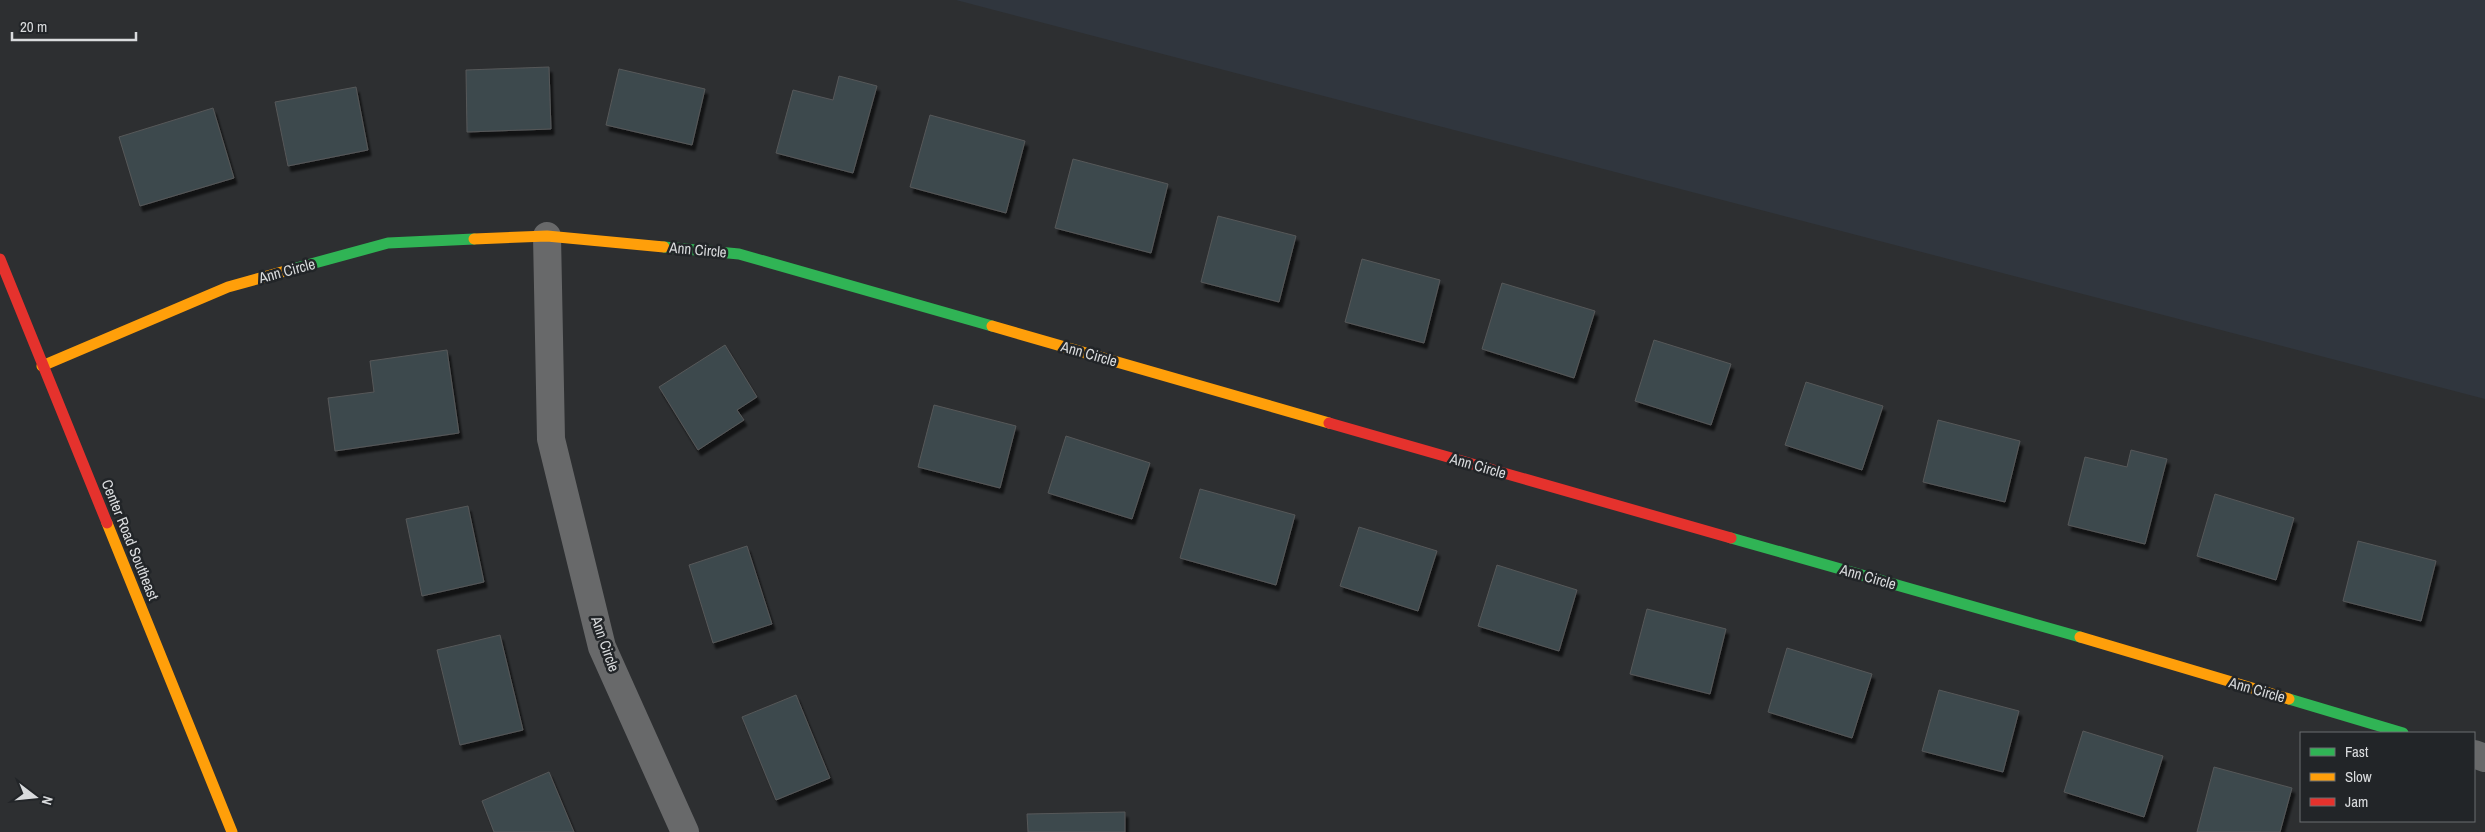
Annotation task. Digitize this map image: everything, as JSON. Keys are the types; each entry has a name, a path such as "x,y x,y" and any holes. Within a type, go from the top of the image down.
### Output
{"street":[{"name":"Ann Circle","path":"42,366 228,288 388,243 547,236 739,254 2082,638 2400,732"},
{"name":"Ann Circle","path":"547,236 551,439 602,647 685,832"},
{"name":"Center Road Southeast","path":"0,260 232,832"}],"shaded area":[{"path":"956,0 2485,0 2485,399"}],"building":[{"path":"549,67 551,129 467,132 466,70"},
{"path":"619,69 705,89 692,145 606,125"},
{"path":"839,76 877,86 853,173 776,153 793,90 833,100"},
{"path":"356,87 368,150 288,166 275,102"},
{"path":"213,108 234,178 140,206 119,137"},
{"path":"930,115 1025,141 1006,213 910,187"},
{"path":"1073,159 1168,184 1151,253 1055,228"},
{"path":"1218,216 1296,236 1279,302 1201,282"},
{"path":"1362,259 1440,280 1424,343 1345,322"},
{"path":"1502,283 1595,311 1574,378 1482,349"},
{"path":"1654,340 1731,364 1711,425 1635,401"},
{"path":"725,345 757,397 737,410 744,420 698,450 659,387"},
{"path":"447,350 459,433 335,451 328,398 374,392 370,361"},
{"path":"1806,382 1883,406 1862,470 1785,445"},
{"path":"934,405 1016,426 1000,488 918,467"},
{"path":"1938,420 2020,441 2005,502 1923,482"},
{"path":"1066,436 1150,463 1132,519 1048,493"},
{"path":"2131,450 2167,459 2145,544 2068,525 2085,457 2127,467"},
{"path":"1200,489 1295,515 1276,585 1180,558"},
{"path":"2215,494 2294,518 2276,580 2197,556"},
{"path":"468,506 484,582 422,596 406,519"},
{"path":"1359,527 1437,551 1418,611 1340,586"},
{"path":"2358,541 2436,561 2421,621 2343,601"},
{"path":"747,546 772,624 713,643 689,565"},
{"path":"1497,565 1577,590 1559,651 1478,626"},
{"path":"1647,609 1726,629 1710,694 1630,674"},
{"path":"500,635 523,730 460,745 437,650"},
{"path":"1787,648 1872,674 1852,738 1768,712"},
{"path":"1939,690 2019,711 2003,772 1922,751"},
{"path":"796,695 830,778 776,800 742,717"},
{"path":"2083,731 2163,756 2144,817 2064,792"},
{"path":"2214,767 2292,788 2280,832 2197,832"},
{"path":"549,772 574,832 494,832 482,801"},
{"path":"1125,812 1125,832 1028,832 1027,814"}],"traffic: fast":[{"path":"289,270 388,243 474,239"},
{"path":"664,247 739,254 992,326"},
{"path":"1731,538 2080,637"},
{"path":"2289,699 2400,732"}],"traffic: slow":[{"path":"474,239 547,236 664,247"},
{"path":"42,366 228,287 289,270"},
{"path":"992,326 1329,423"},
{"path":"107,523 232,832"},
{"path":"2080,637 2289,699"}],"traffic: jam":[{"path":"0,259 107,523"},
{"path":"1329,423 1731,538"}]}
